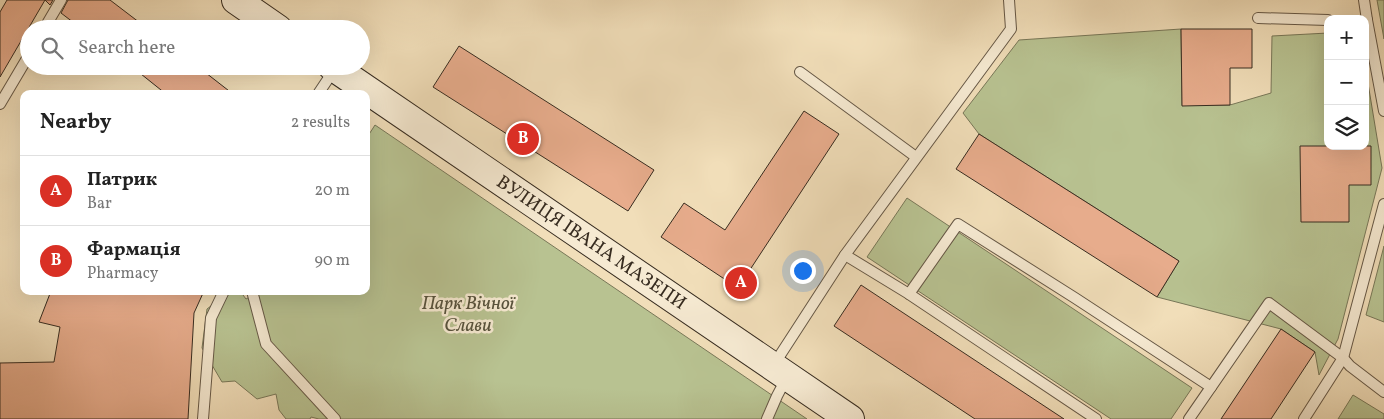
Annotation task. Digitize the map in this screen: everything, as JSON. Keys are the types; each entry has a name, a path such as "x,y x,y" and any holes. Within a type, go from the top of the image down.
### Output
{"main road":[{"path":"236,0 265,20"},
{"name":"ВУЛИЦЯ ІВАНА МАЗЕПИ","path":"346,75 368,90"},
{"name":"ВУЛИЦЯ ІВАНА МАЗЕПИ","path":"370,92 850,419"}],"lane":[{"path":"49,20 61,0"},
{"path":"767,419 777,396 780,371 845,255 1011,29 1009,0"},
{"path":"1364,0 1366,15"},
{"path":"1258,18 1324,20"},
{"path":"1369,35 1384,111"},
{"path":"0,104 20,70"},
{"path":"800,72 916,157"},
{"path":"320,90 329,75"},
{"path":"1304,419 1343,358 1384,204"},
{"path":"908,294 958,224 1075,298 1211,388"},
{"path":"845,255 908,294 1096,419"},
{"path":"203,419 212,318 222,295"},
{"path":"253,295 266,344 335,419"},
{"path":"1189,419 1269,303 1343,358 1350,366 1384,392"}],"green space":[{"path":"1377,0 1384,0 1384,39"},
{"path":"1181,29 1182,105 1230,105 1271,93 1272,36 1324,33 1324,150 1369,150 1369,89 1382,168 1338,339 1319,375 1315,352 1281,329 1157,297 1179,261 979,134 963,113 1019,40"},
{"name":"Парк Вічної Слави","path":"375,125 807,419 319,419 311,417 310,419 286,419 279,410 276,394 257,399 235,381 222,382 202,348 207,309 225,295 243,295 246,299 254,295 370,295 370,133"},
{"path":"907,198 1192,388 1171,419 1111,419 867,257"},
{"path":"1384,246 1384,322 1366,315"},
{"path":"1353,395 1384,414 1384,419 1338,419"}],"building":[{"path":"7,0 45,0 33,20 20,20 20,43 0,77 0,12"},
{"path":"45,0 53,0 50,5"},
{"path":"68,0 110,0 136,20 70,20 61,13"},
{"path":"1181,29 1252,29 1252,68 1230,68 1230,105 1182,106"},
{"path":"459,46 654,170 628,211 433,87"},
{"path":"142,75 209,75 228,90 161,90"},
{"path":"804,111 839,134 738,288 661,237 684,203 725,230"},
{"path":"979,134 1179,261 1157,297 956,169"},
{"path":"1300,146 1324,146 1324,150 1369,150 1369,146 1371,146 1371,185 1349,185 1349,222 1301,222"},
{"path":"861,285 1064,419 975,419 834,326"},
{"path":"49,295 202,295 194,313 188,419 0,419 0,363 54,362 60,327 39,322"},
{"path":"1281,329 1315,352 1271,419 1221,419"}],"place":[{"name":"Фармація","path":"523,139"},
{"name":"Патрик","path":"741,283"}]}
